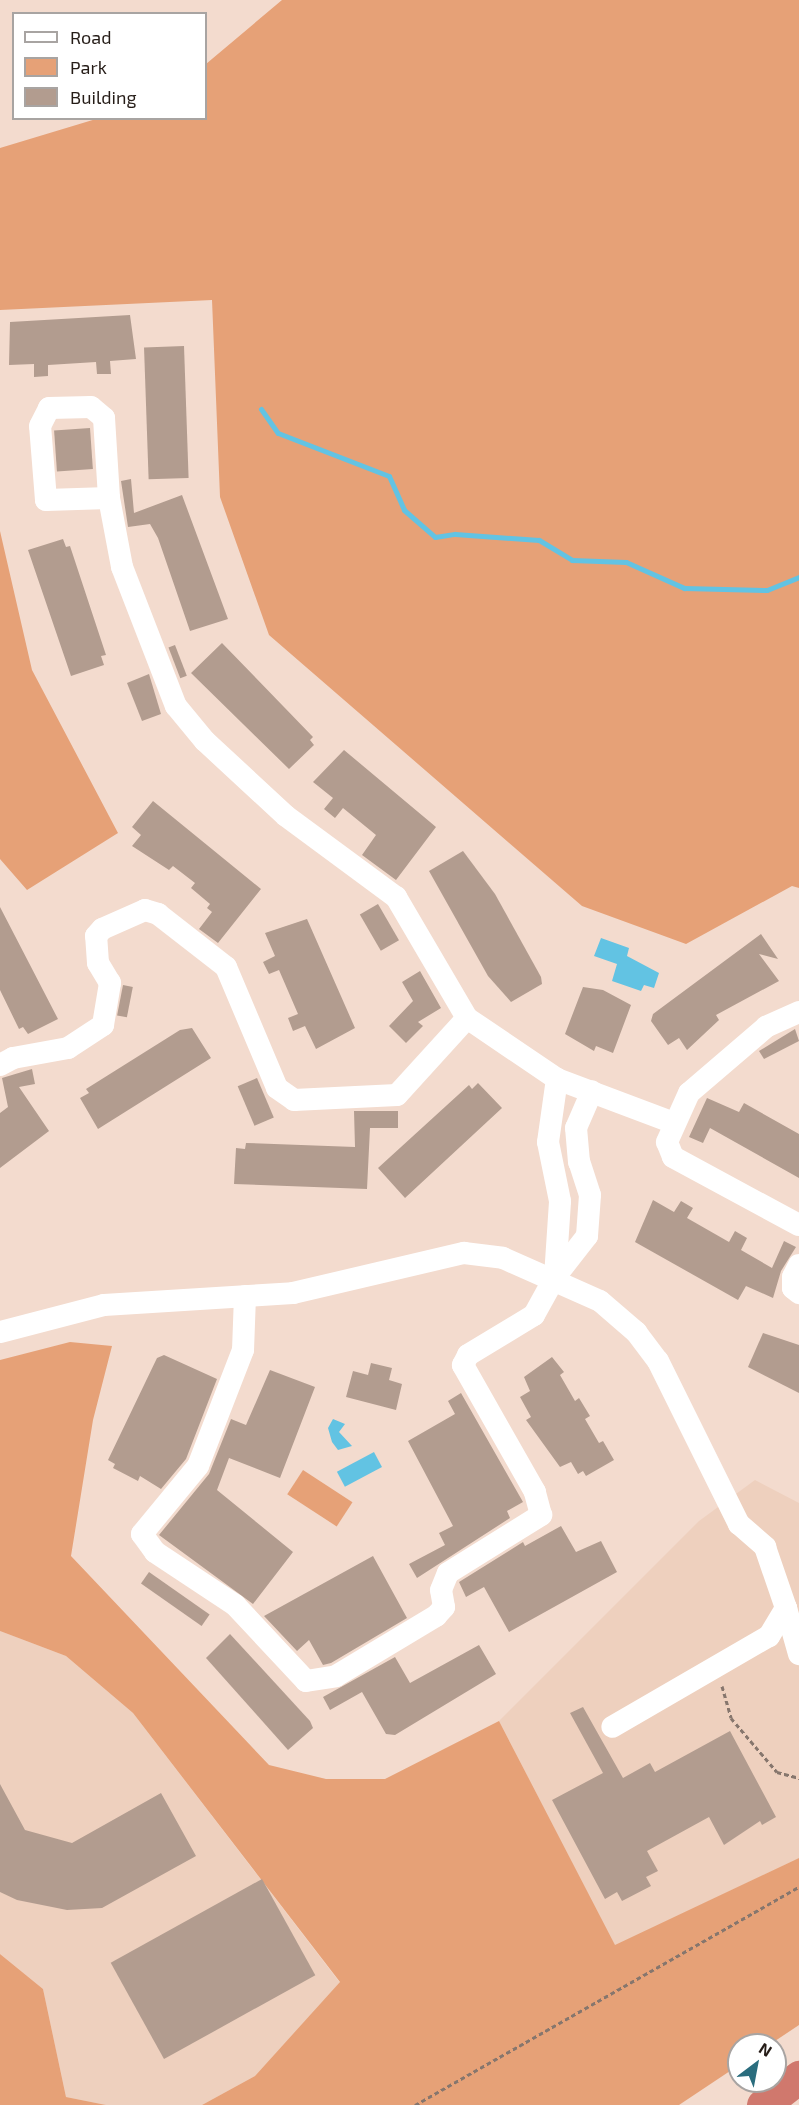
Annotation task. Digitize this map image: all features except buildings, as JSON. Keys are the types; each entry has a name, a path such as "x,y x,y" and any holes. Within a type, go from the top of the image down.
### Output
{"highway":[{"path":"763,2105 799,2077"}],"street":[{"path":"109,498 46,500 40,426 49,408 100,410 109,498 123,567 176,706 234,772 396,897 467,1018 557,1079 674,1123"},
{"path":"0,1065 13,1058 68,1048 103,1024 110,983 96,957 96,936 102,929 145,910 158,914 226,967 277,1088 294,1100 397,1095 467,1018"},
{"path":"799,1012 766,1027 724,1059 689,1093 667,1142 674,1157 799,1225"},
{"path":"555,1277 560,1201 550,1131 557,1079"},
{"path":"245,1296 243,1350 198,1466 142,1534 155,1552 235,1605 306,1681 336,1676 436,1616 444,1607 441,1590 448,1573 541,1515 535,1492 463,1365 468,1355 534,1315 555,1277 586,1236 590,1195 577,1135 592,1091"},
{"path":"550,1131 577,1135"},
{"path":"0,1332 105,1305 293,1293 464,1252 503,1258 555,1277 600,1301 636,1332 657,1361 739,1524 765,1547 799,1654"},
{"path":"799,1264 793,1277 793,1288 799,1293"},
{"path":"612,1727 769,1636 786,1608"}],"path":[{"path":"717,1666 731,1718 777,1772 799,1778"},
{"path":"416,2105 799,1887"}],"shaded area":[{"path":"755,1480 799,1503 799,1858 615,1946 499,1721 699,1521"},
{"path":"0,1631 66,1656 133,1713 340,1983 255,2076 202,2105 106,2105 66,2097 43,1989 0,1954"}],"green space":[{"path":"282,0 799,0 799,888 792,886 686,944 582,906 269,635 220,497 212,300 0,310 0,148 93,120 207,120 207,63"},
{"path":"0,531 32,670 118,833 27,890 0,859"},
{"path":"70,1342 112,1346 93,1420 71,1556 269,1765 326,1779 385,1779 499,1721 615,1945 799,1858 799,2025 787,2033 727,2033 727,2073 679,2105 202,2105 255,2076 340,1982 133,1713 66,1656 0,1631 0,1360"},
{"path":"303,1470 352,1502 337,1526 287,1494"},
{"path":"0,1954 43,1989 66,2097 106,2105 0,2105"}],"water":[{"path":"601,938 629,948 627,956 659,973 654,988 644,985 641,991 612,981 617,964 594,956"},
{"path":"333,1419 345,1424 339,1432 352,1446 338,1450 332,1442 328,1428"},
{"path":"374,1452 382,1467 345,1487 337,1472"}],"waterway":[{"path":"261,409 278,433 389,476 404,510 435,537 455,534 539,540 572,560 626,562 684,588 767,590 799,577"}]}
